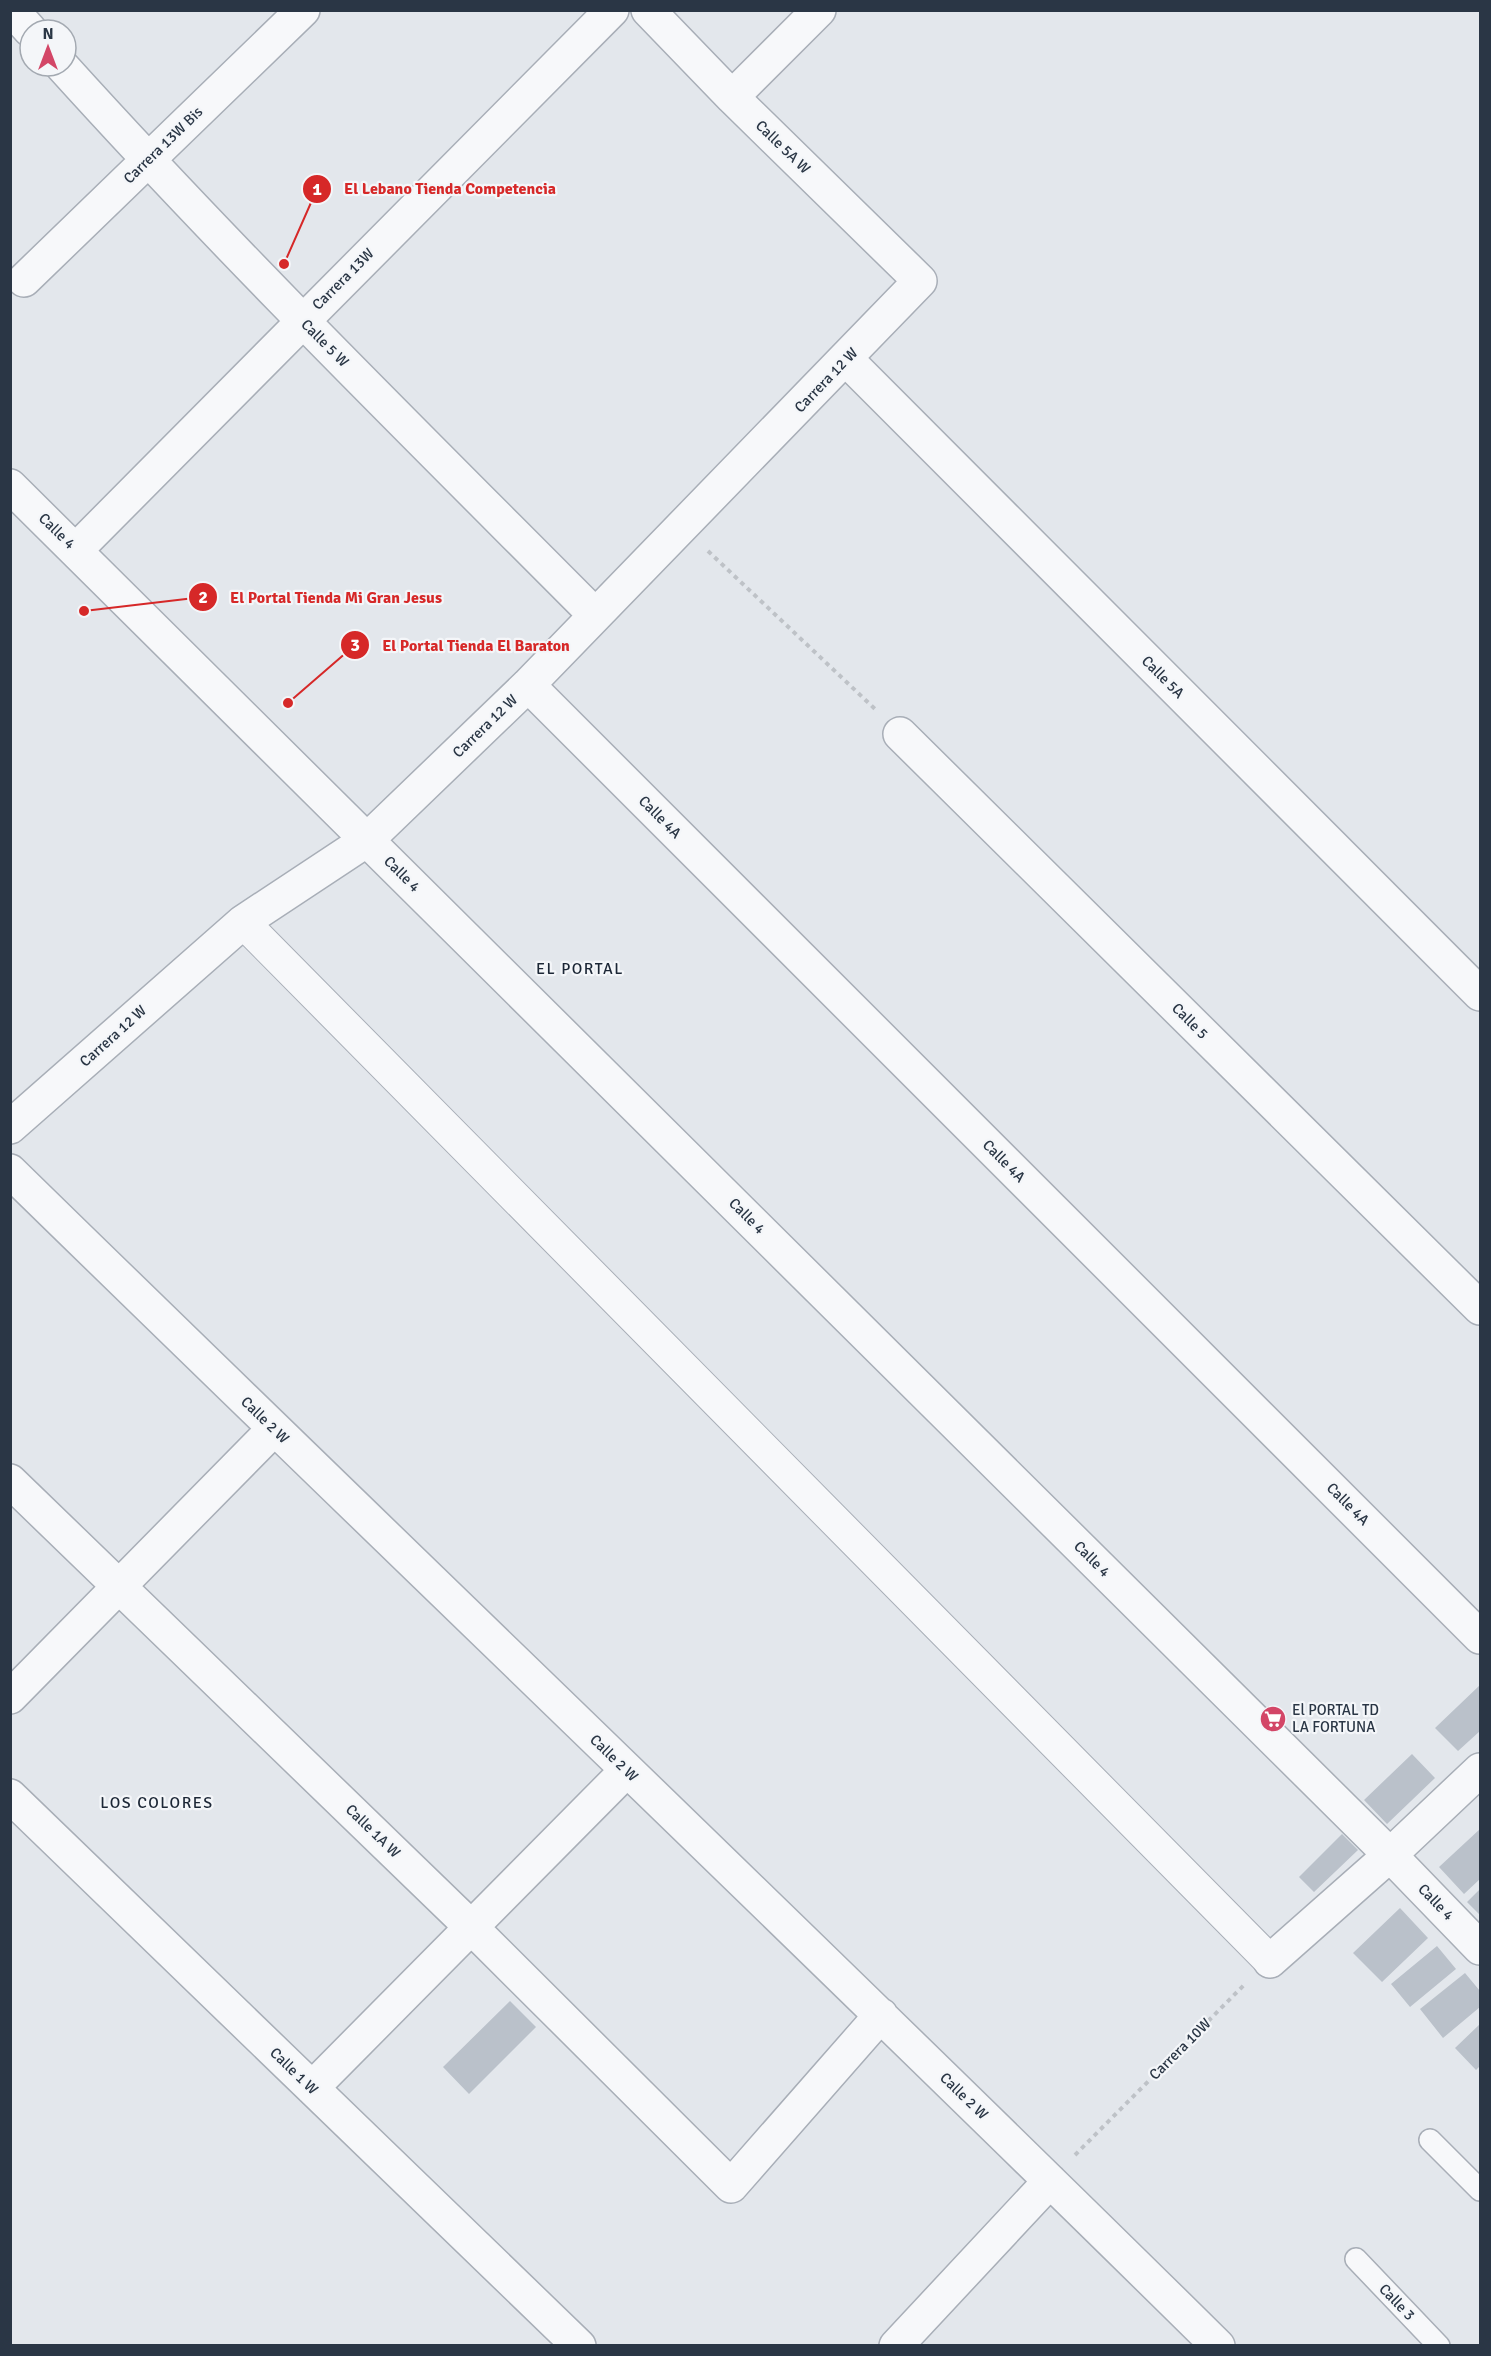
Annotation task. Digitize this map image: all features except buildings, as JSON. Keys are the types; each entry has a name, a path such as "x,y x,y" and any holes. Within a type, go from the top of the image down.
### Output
{"street":[{"name":"Carrera 13W Bis","path":"24,280 303,10"},
{"name":"Carrera 13W","path":"76,550 612,10"},
{"name":"Calle 5A W","path":"648,10 732,98 920,281"},
{"path":"732,98 819,10"},
{"name":"Calle 5 W","path":"73,78 148,160 302,320 595,615"},
{"name":"Carrera 12 W","path":"10,1127 243,922 367,840 528,685 920,281"},
{"name":"Calle 5A","path":"846,359 1480,994"},
{"name":"Calle 4","path":"10,486 1390,1855 1480,1948"},
{"name":"Calle 4A","path":"528,685 1480,1636"},
{"name":"Calle 5","path":"900,734 1480,1308"},
{"path":"243,922 1270,1961 1390,1855 1480,1770"},
{"name":"Calle 2 W","path":"10,1171 881,2015 1218,2346"},
{"path":"10,1697 274,1429"},
{"name":"Calle 1A W","path":"10,1481 471,1927 730,2186 881,2015"},
{"path":"312,2088 627,1770"},
{"name":"Calle 1 W","path":"10,1796 579,2346"},
{"path":"896,2346 1050,2181"}],"lane":[{"path":"1431,2140 1480,2190"},
{"name":"Calle 3","path":"1356,2259 1439,2346"}],"path":[{"path":"682,526 900,734"},
{"name":"Carrera 10W","path":"1050,2181 1270,1961"}],"place":[{"name":"El Lebano Tienda Competencia","path":"284,264"},
{"name":"El Portal Tienda Mi Gran Jesus","path":"84,611"},
{"name":"El Portal Tienda El Baraton","path":"288,703"},
{"name":"El PORTAL TD LA FORTUNA","path":"1273,1719"}],"district":[{"name":"EL PORTAL","path":"580,968"},
{"name":"LOS COLORES","path":"157,1802"}]}
